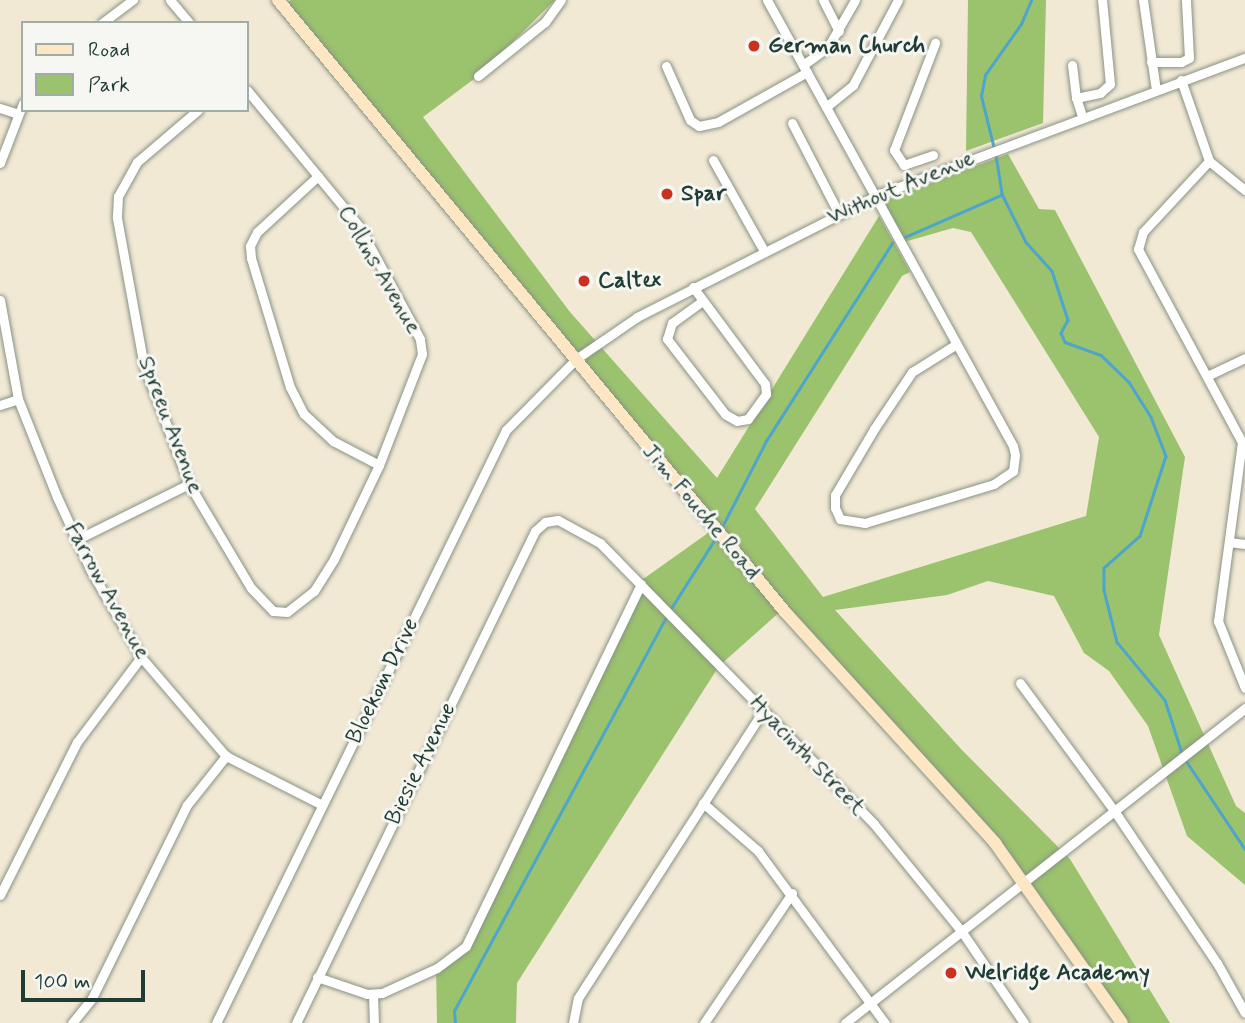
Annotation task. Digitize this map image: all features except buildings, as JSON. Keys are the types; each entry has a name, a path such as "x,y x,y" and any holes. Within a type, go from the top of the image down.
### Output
{"street":[{"path":"105,21 133,0"},
{"path":"170,0 187,21"},
{"path":"478,76 545,22 561,0"},
{"path":"767,0 1013,446 1013,471 994,484 865,523 840,519 835,495 874,429 912,372 956,345"},
{"path":"822,0 839,32"},
{"path":"666,66 690,120 705,127 805,68 839,32 855,0"},
{"path":"826,107 853,85 898,0"},
{"path":"1076,98 1100,93 1110,84 1102,0"},
{"path":"1143,0 1156,90"},
{"path":"1151,62 1181,62 1189,58 1186,0"},
{"name":"Jim Fouche Road","path":"284,2 814,647 964,806 1024,881 1122,1023"},
{"path":"912,180 894,150 935,43"},
{"name":"Without Avenue","path":"576,359 637,317 875,196 1245,58"},
{"path":"1072,65 1076,98 1082,117"},
{"path":"1181,80 1209,161 1245,190"},
{"name":"Collins Avenue","path":"248,91 359,226 420,339 418,374 379,465 325,576 302,603 288,612"},
{"path":"0,107 18,114"},
{"path":"0,163 21,107"},
{"name":"Spreeu Avenue","path":"195,112 145,151 122,186 116,208 144,366 190,484 251,588 273,611 288,612"},
{"path":"792,123 839,214"},
{"path":"904,165 933,155"},
{"path":"713,160 764,251"},
{"path":"1209,161 1143,232 1138,249 1244,442 1218,621 1245,688"},
{"path":"318,176 257,232 250,246 251,258 290,387 304,415 327,437 379,465"},
{"path":"693,287 701,302 765,384 766,394 748,419 737,421 725,414 667,339 672,323 701,302"},
{"name":"Farrow Avenue","path":"0,300 18,399 76,540 141,657 226,756 322,805"},
{"path":"1207,376 1245,358"},
{"name":"Bloekom Drive","path":"216,1023 506,430 576,359"},
{"path":"0,405 18,399"},
{"path":"76,540 190,484"},
{"name":"Hyacinth Street","path":"558,520 600,543 874,824 962,932 1024,1023"},
{"name":"Biesie Avenue","path":"296,1023 534,531 545,522 558,520"},
{"path":"1229,542 1245,544"},
{"path":"317,977 373,995 437,968 470,941 641,584"},
{"path":"0,895 77,743 141,657"},
{"path":"1020,683 1115,812 1228,980 1245,1013"},
{"path":"845,1023 1245,708"},
{"path":"573,1023 578,998 763,711"},
{"path":"72,1023 92,998 187,805 226,756"},
{"path":"703,803 748,840 792,892 884,1023"},
{"path":"705,1023 792,892"},
{"path":"373,995 374,1023"}],"green space":[{"path":"291,0 555,0 478,76 423,117 570,312 717,478 879,216 910,272 902,276 755,509 823,597 1086,516 1099,437 971,232 953,228 904,242 884,201 1008,154 1039,209 1055,210 1185,457 1159,635 1236,806 1245,813 1245,885 1187,836 1148,726 1109,671 1084,653 1054,596 988,581 947,595 835,610 961,749 1070,859 1170,1023 1123,1023 995,842 783,609 719,666 517,983 516,1023 437,1023 436,967 464,944 639,582 715,528 284,5"},
{"path":"968,0 1046,0 1043,123 966,151"}],"waterway":[{"path":"994,149 981,96 985,75 1021,24 1031,0"},
{"path":"996,155 1002,194 1026,242 1052,271 1068,320 1061,333 1065,342 1101,355 1129,382 1151,417 1166,456 1140,536 1104,568 1104,590 1117,642 1165,700 1182,753"},
{"path":"905,237 1001,195"},
{"path":"722,527 766,441 892,243"},
{"path":"670,610 717,536"},
{"path":"455,1023 454,1011 667,616"},
{"path":"1185,759 1245,849"}],"place":[{"name":"German Church","path":"754,46"},
{"name":"Spar","path":"667,194"},
{"name":"Caltex","path":"584,281"},
{"name":"Welridge Academy","path":"951,973"}]}
